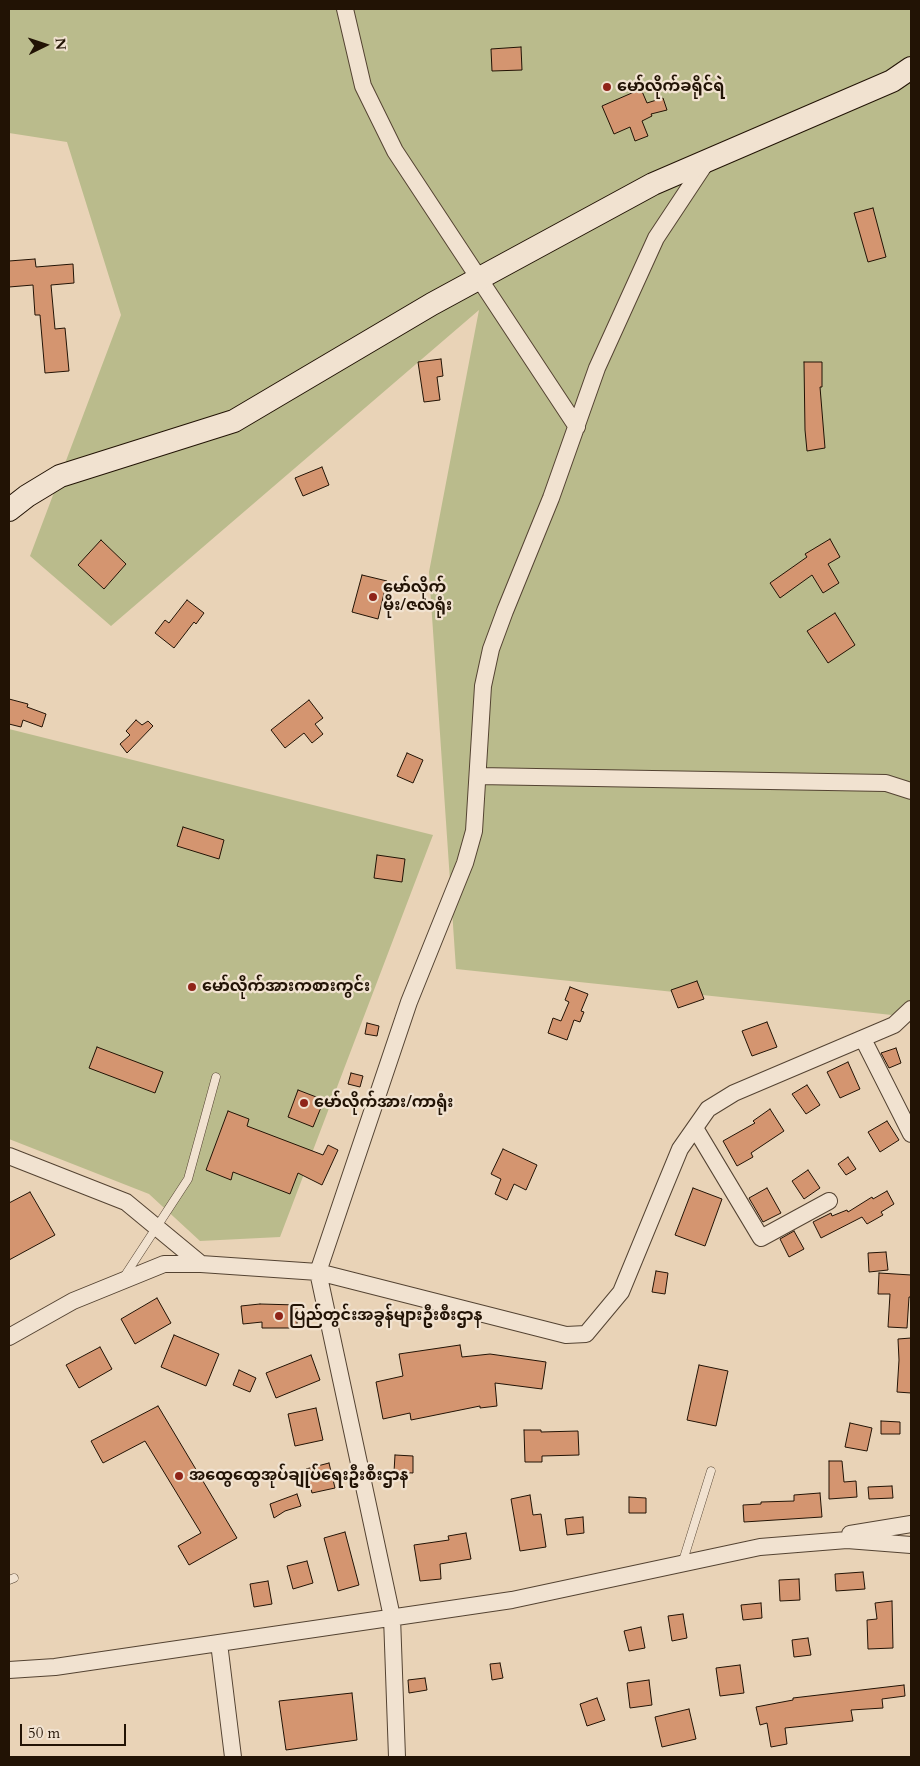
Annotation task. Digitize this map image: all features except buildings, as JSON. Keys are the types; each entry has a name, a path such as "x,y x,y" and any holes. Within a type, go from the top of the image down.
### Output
{"main road":[{"path":"9,510 26,496 60,476 234,421 432,304 653,184 892,81 911,68"}],"street":[{"path":"345,9 363,86 395,151 577,427"},
{"path":"397,1757 392,1618 318,1272 409,1002 465,863 474,831 483,686 491,649 504,611 552,498 597,368 656,238 707,160"},
{"path":"478,776 886,783 911,791"},
{"path":"9,1337 73,1301 164,1264 201,1264 318,1272 566,1334 586,1334 621,1292 680,1150 708,1109 734,1093 894,1026 911,1009"},
{"path":"862,1039 911,1134"},
{"path":"695,1128 761,1238 829,1201"},
{"path":"9,1156 126,1202 201,1264"},
{"path":"784,1545 911,1524"},
{"path":"9,1670 55,1667 512,1600 760,1547 847,1540 911,1545"},
{"path":"219,1643 233,1757"}],"lane":[{"path":"122,1281 188,1180 216,1077"},
{"path":"682,1564 711,1471"}],"green space":[{"path":"9,9 911,9 911,1017 456,969 429,572 479,310 111,626 30,556 121,315 67,142 9,133"},
{"name":"မော်လိုက်အားကစားကွင်း","path":"9,729 433,835 280,1237 200,1241 149,1194 9,1139"}],"place":[{"name":"မော်လိုက်ခရိုင်ရဲ","path":"607,87"},
{"name":"မော်လိုက် မိုး/ဇလရုံး","path":"373,597"},
{"name":"မော်လိုက်အားကစားကွင်း","path":"192,987"},
{"name":"မော်လိုက်အား/ကာရုံး","path":"304,1103"},
{"name":"ပြည်တွင်းအခွန်များဦးစီးဌာန","path":"279,1316"},
{"name":"အထွေထွေအုပ်ချုပ်ရေးဦးစီးဌာန","path":"179,1476"}]}
